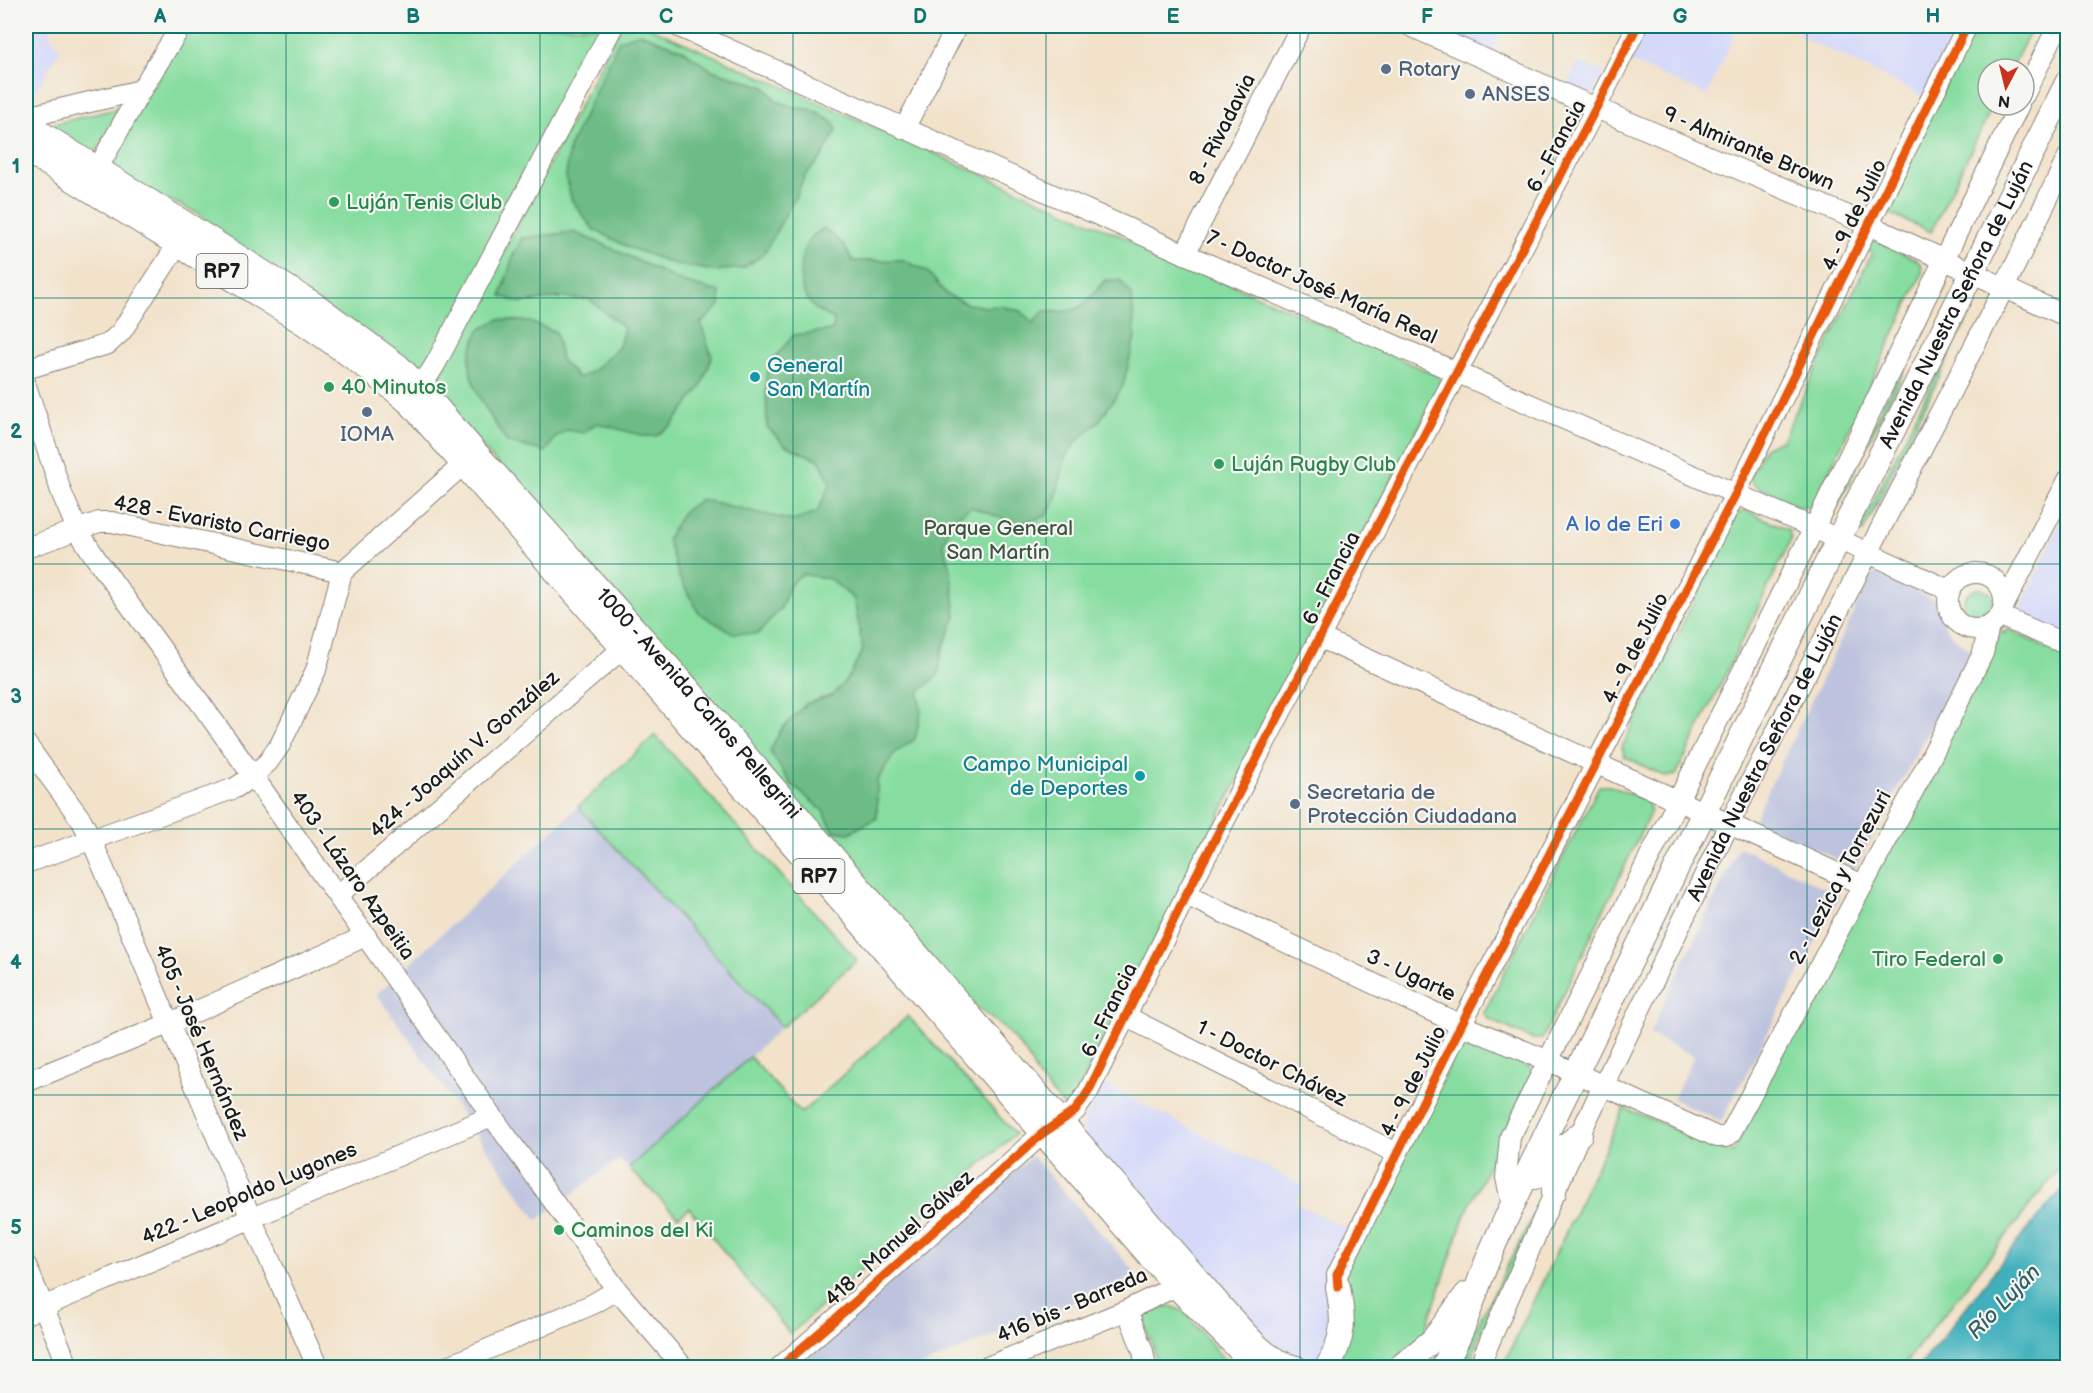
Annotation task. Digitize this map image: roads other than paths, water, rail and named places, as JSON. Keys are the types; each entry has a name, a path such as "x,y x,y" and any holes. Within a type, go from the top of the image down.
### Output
{"main road":[{"name":"Avenida Nuestra Señora de Luján","path":"1442,1368 1462,1330 1479,1278 1512,1205 1576,1073 2067,81"},
{"name":"1000 - Avenida Carlos Pellegrini","path":"26,124 318,307 398,366 416,397 470,459 622,649 1052,1126 1228,1315 1271,1358 1281,1364 1296,1368"},
{"name":"1000 - Avenida Carlos Pellegrini","path":"26,150 343,349 384,381 416,397"},
{"name":"1000 - Avenida Carlos Pellegrini","path":"470,459 683,683 998,1050 1052,1126 1176,1286 1239,1349 1251,1368"},
{"path":"1554,1192 1552,1156 1555,1118"},
{"path":"1512,1205 1552,1156 1580,1134"},
{"name":"Avenida Nuestra Señora de Luján","path":"1399,1368 1433,1340 1479,1278"},
{"path":"1327,1368 1341,1340 1342,1317 1338,1287"}],"street":[{"path":"97,170 141,90 181,26"},
{"path":"416,397 613,26"},
{"name":"7 - Doctor José María Real","path":"677,26 1185,254 1814,528 1949,590"},
{"path":"904,129 957,26"},
{"name":"8 - Rivadavia","path":"1185,254 1301,26"},
{"name":"9 - Almirante Brown","path":"1410,26 1869,225 2067,317"},
{"name":"6 - Francia","path":"1052,1126 1075,1111 1088,1092 1186,895 1637,26"},
{"name":"4 - 9 de Julio","path":"1338,1287 1337,1275 1396,1153 1735,495 1967,26"},
{"path":"2036,71 2058,26"},
{"path":"26,117 141,90"},
{"name":"Avenida Nuestra Señora de Luján","path":"1512,1205 1506,1178 1510,1137 1814,528 2013,117"},
{"name":"Avenida Nuestra Señora de Luján","path":"1480,1368 1580,1134 1729,824 2004,288 2067,157"},
{"path":"26,369 108,344 121,332 178,244"},
{"name":"403 - Lázaro Azpeitia","path":"26,386 62,494 77,529 95,557 617,1290 684,1368"},
{"path":"26,863 235,788 253,776 268,762 280,745 316,670 342,572 470,459"},
{"name":"2 - Lezica y Torrezuri","path":"1717,1137 1723,1138 1730,1134 1928,763 1983,653 1998,616 2067,480"},
{"name":"428 - Evaristo Carriego","path":"26,548 99,522 112,522 342,572"},
{"path":"1978,572 1988,575 2001,587 1998,616 1975,629 1962,626 1952,617 1947,604 1949,590 1957,579 1969,573 1978,572"},
{"path":"1998,616 2067,645"},
{"path":"1321,638 1863,885"},
{"name":"424 - Joaquín V. González","path":"338,896 622,649"},
{"name":"405 - José Hernández","path":"26,744 82,821 92,841 251,1218 318,1368"},
{"name":"3 - Ugarte","path":"1186,895 1461,1025 1604,1085 1717,1137"},
{"path":"26,1082 168,1024 366,936"},
{"name":"1 - Doctor Chávez","path":"1125,1016 1396,1153"},
{"name":"422 - Leopoldo Lugones","path":"34,1311 492,1116"},
{"name":"418 - Manuel Gálvez","path":"779,1368 1052,1126"},
{"path":"26,1265 34,1311 69,1368"},
{"name":"416 bis - Barreda","path":"985,1368 1126,1310 1176,1286"},
{"path":"444,1368 593,1304 617,1290"},
{"path":"1126,1310 1143,1351 1146,1368"}],"water":[{"name":"Río Luján","path":"2067,1184 2067,1367 1919,1367 2026,1231"}],"place":[{"name":"Rotary","path":"1386,69"},
{"name":"ANSES","path":"1470,94"},
{"name":"Luján Tenis Club","path":"334,202"},
{"name":"General San Martín","path":"755,377"},
{"name":"40 Minutos","path":"329,387"},
{"name":"IOMA","path":"367,412"},
{"name":"Luján Rugby Club","path":"1219,464"},
{"name":"A lo de Eri","path":"1675,524"},
{"name":"Campo Municipal de Deportes","path":"1140,776"},
{"name":"Secretaria de Protección Ciudadana","path":"1295,804"},
{"name":"Tiro Federal","path":"1998,959"},
{"name":"Caminos del Ki","path":"559,1230"}],"park label":[{"name":"Parque General San Martín","path":"998,540"}]}
